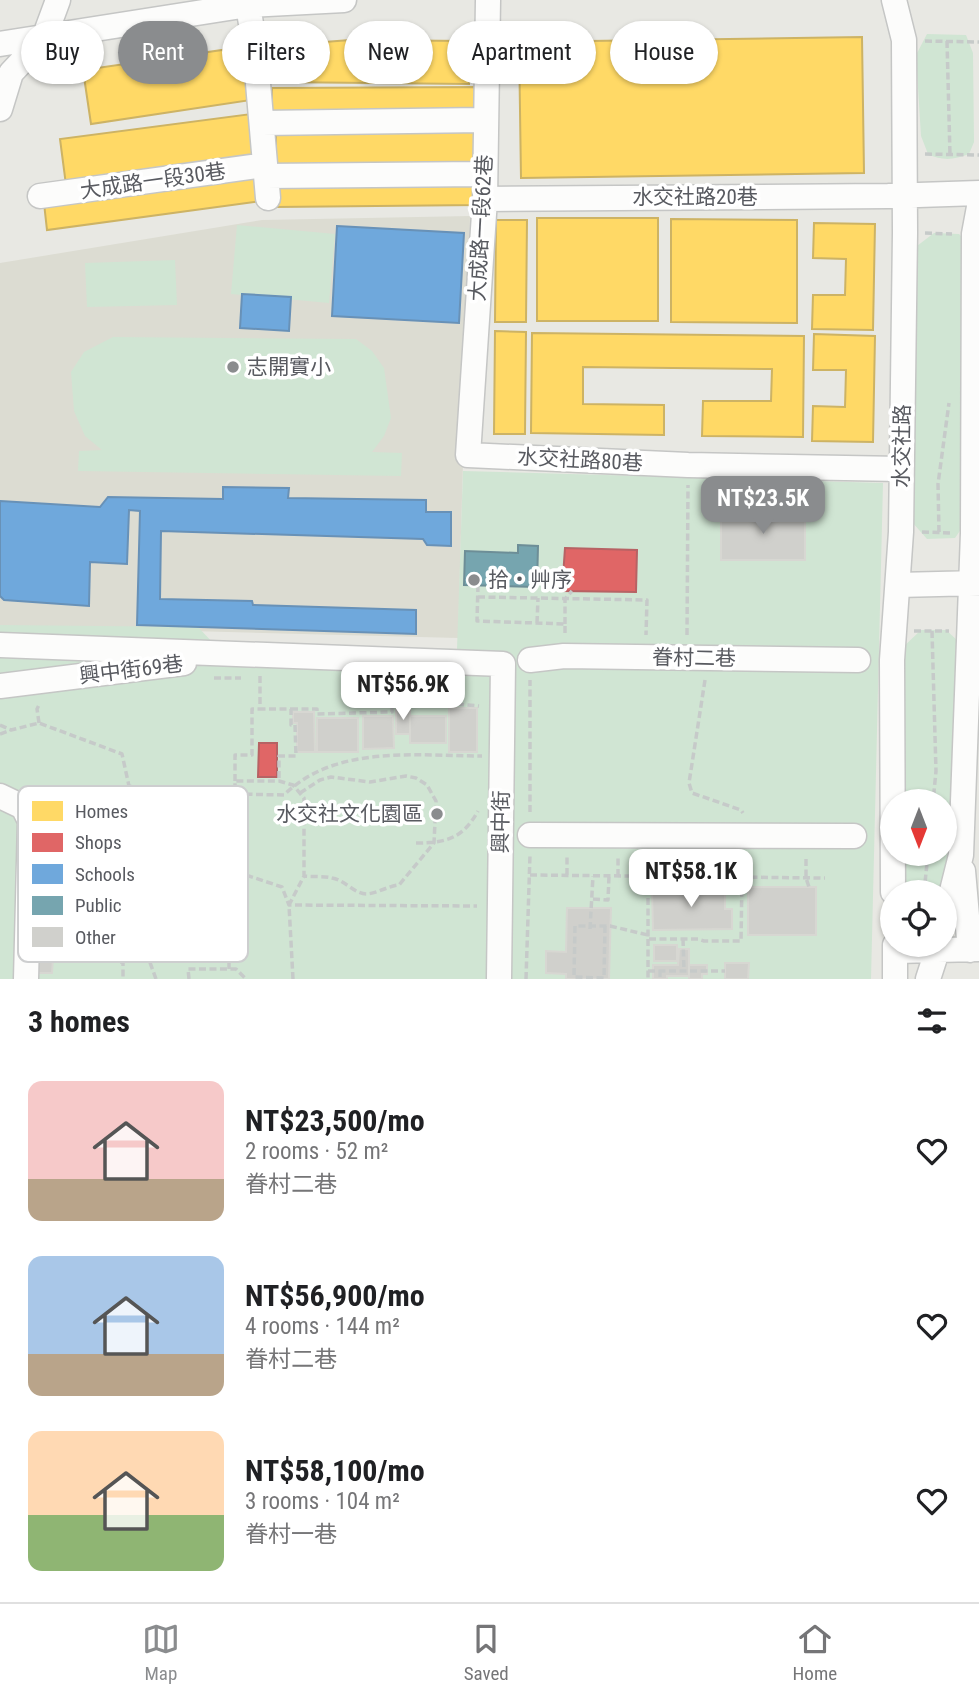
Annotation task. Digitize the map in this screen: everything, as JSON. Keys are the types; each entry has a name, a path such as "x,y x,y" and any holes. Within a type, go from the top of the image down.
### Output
{"street":[{"path":"50,21 58,0"},
{"path":"104,27 248,5 344,0"},
{"name":"大成路一段62巷","path":"468,455 485,199 488,0"},
{"name":"水交社路","path":"893,880 892,660 901,532 905,233 904,40 894,0"},
{"path":"248,5 255,49 267,180"},
{"path":"0,44 21,41"},
{"path":"0,109 11,73 21,62"},
{"path":"262,123 482,120"},
{"name":"大成路一段30巷","path":"40,197 267,180 481,174"},
{"name":"水交社路20巷","path":"485,199 979,193"},
{"path":"974,950 961,855 968,632 975,583 974,234 979,207"},
{"name":"水交社路80巷","path":"468,455 688,465 901,470"},
{"path":"898,585 975,583"},
{"name":"興中街69巷","path":"0,645 261,664 503,664"},
{"name":"眷村二巷","path":"530,660 564,656 858,660"},
{"name":"興中街69巷","path":"0,686 261,664"},
{"name":"興中街","path":"499,979 503,664"},
{"path":"0,796 18,805"},
{"path":"530,835 745,846 853,836"},
{"path":"955,880 961,855"},
{"path":"895,957 895,979"},
{"path":"928,979 936,957"}],"path":[{"path":"904,40 979,42"},
{"path":"947,41 950,155"},
{"path":"904,154 979,155"},
{"path":"905,233 974,234"},
{"path":"939,533 938,484 951,391"},
{"path":"605,926 604,978 574,977 575,926 605,926 648,937 741,941 741,877 745,846 741,810 692,793 689,783 699,658 688,465"},
{"path":"901,532 973,533"},
{"path":"478,585 477,621 565,624"},
{"path":"564,656 565,598 572,591"},
{"path":"478,597 647,600 646,657"},
{"path":"537,622 538,598"},
{"path":"894,631 968,632"},
{"path":"932,631 934,789"},
{"path":"260,709 261,664"},
{"path":"412,681 412,705"},
{"path":"457,683 457,704"},
{"path":"235,786 235,755 252,755 252,709 317,709 317,714 392,712 392,706 457,704 479,705 479,712"},
{"path":"279,781 279,756 296,756 295,725 291,725 291,709"},
{"path":"0,734 39,723 122,754 129,786"},
{"path":"0,725 10,730"},
{"path":"248,794 284,794 293,785 330,765 373,756 483,756 483,746"},
{"path":"300,793 320,780 331,777 370,782 406,776 416,778 427,785 436,801 434,843 399,885 365,894 335,878 304,876"},
{"path":"235,781 279,781 293,785 304,798 304,876 289,905"},
{"path":"416,844 434,843 458,836 469,827 483,803"},
{"path":"618,856 618,876"},
{"path":"648,979 653,856"},
{"path":"707,856 707,877"},
{"path":"806,866 809,887"},
{"path":"529,875 825,878"},
{"path":"248,876 282,887 289,905 293,979"},
{"path":"590,928 593,876"},
{"path":"593,899 608,900 609,876"},
{"path":"289,905 486,906"},
{"path":"683,939 684,970"},
{"path":"677,953 683,953"},
{"path":"120,962 123,962 123,979"},
{"path":"150,962 156,979"},
{"path":"229,962 229,968"},
{"path":"189,979 188,968 236,968 246,979"},
{"path":"660,970 660,979"},
{"path":"696,970 696,979"},
{"path":"648,971 725,971"}],"shaded area":[{"name":"志開實小","path":"470,216 458,638 0,626 0,263 262,220"}],"green space":[{"path":"927,34 966,35 973,53 974,142 969,154 958,158 943,159 928,154 921,136 916,55"},
{"path":"237,225 335,234 329,303 231,294"},
{"path":"934,233 959,234 971,246 964,525 955,538 927,539 912,522 913,249"},
{"path":"175,260 177,305 87,307 85,263"},
{"path":"113,337 356,339 372,351 384,368 391,418 384,436 372,452 402,453 401,476 78,471 79,451 102,450 85,436 74,411 71,372 84,352"},
{"name":"水交社文化園區","path":"463,471 883,483 871,979 0,979 0,625 198,627 214,644 457,649"},
{"path":"921,630 946,630 957,640 951,789 901,789 901,649"},
{"path":"901,866 946,866 945,880 901,880"}],"building: Homes":[{"path":"862,37 864,173 521,178 520,84 596,84 596,41 610,41 610,84 718,84 718,39"},
{"path":"344,40 344,83 330,83 330,42"},
{"path":"433,41 447,41 447,84 433,84"},
{"path":"222,50 222,84 249,84 251,100 91,124 85,84 104,84 104,67 118,65 118,84 208,84 208,52"},
{"path":"479,87 479,113 272,114 272,88"},
{"path":"251,114 257,160 66,185 60,139"},
{"path":"481,129 482,166 276,167 276,130"},
{"path":"258,174 261,201 47,230 44,203"},
{"path":"478,182 478,205 275,207 274,183"},
{"path":"537,218 658,218 658,321 537,321"},
{"path":"671,219 797,220 797,323 671,322"},
{"path":"496,220 527,220 526,322 495,322"},
{"path":"814,223 875,224 873,330 812,329 813,295 845,295 846,259 813,258"},
{"path":"495,331 526,332 525,434 494,434"},
{"path":"532,333 804,336 803,437 702,436 703,401 771,401 772,369 583,367 583,404 664,405 664,435 531,433"},
{"path":"814,334 875,336 873,442 812,441 813,406 845,407 846,370 813,370"}],"building: Shops":[{"path":"565,548 637,550 636,592 562,591"},
{"path":"259,743 277,743 277,777 258,777"},
{"path":"578,929 600,930 600,974 577,973"}],"building: Schools":[{"path":"337,226 464,233 459,323 332,316"},
{"path":"242,294 291,297 289,331 240,328"},
{"path":"223,487 289,488 288,498 426,500 426,512 451,512 451,546 427,545 423,539 161,531 160,599 416,610 416,634 137,625 140,511 129,510 127,564 90,562 89,606 4,600 0,596 0,501 100,507 108,497 223,499"}],"building: Public":[{"path":"518,545 538,546 537,587 464,585 465,551 518,553"}],"building: Other":[{"path":"721,512 805,513 805,560 721,560"},
{"path":"449,708 477,708 477,752 449,752"},
{"path":"396,710 410,710 410,734 396,734"},
{"path":"293,712 314,712 315,752 297,752 297,723 293,723"},
{"path":"363,716 393,716 394,748 363,749"},
{"path":"410,716 446,716 446,743 410,743"},
{"path":"317,718 358,718 358,752 317,752"},
{"path":"748,887 816,887 816,935 748,935"},
{"path":"725,888 725,909 732,909 732,929 653,930 652,889"},
{"path":"567,908 611,908 609,979 566,979 566,974 546,973 546,951 566,952"},
{"path":"654,945 677,945 677,961 654,961"},
{"path":"679,949 689,949 689,976 653,979 653,965 678,965"},
{"path":"31,962 53,962 52,973 31,973"},
{"path":"725,963 749,963 748,979 725,979"},
{"path":"689,965 707,965 707,974 702,974 702,979 689,979"}],"place":[{"name":"志開實小","path":"233,367"},
{"name":"拾・艸序","path":"474,580"},
{"name":"水交社文化園區","path":"437,814"}]}
